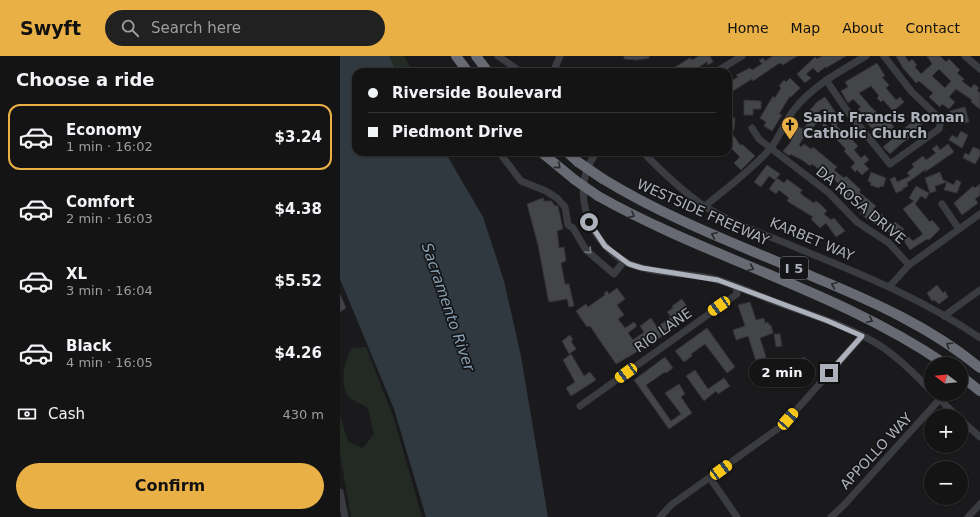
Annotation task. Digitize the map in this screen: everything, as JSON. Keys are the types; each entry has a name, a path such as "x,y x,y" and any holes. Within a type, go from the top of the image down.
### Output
{"highway":[{"path":"456,56 465,68"},
{"path":"476,56 485,68"},
{"name":"I 5","path":"546,156 575,180 598,196 649,223 844,307 885,327 934,357"},
{"name":"WESTSIDE FREEWAY","path":"571,156 603,179 631,196 674,218 884,308 949,344 980,368"},
{"path":"968,382 980,391"}],"street":[{"path":"498,56 515,68"},
{"path":"555,68 560,56"},
{"path":"722,68 742,56"},
{"path":"705,206 750,169 771,148 800,103 826,80 866,56"},
{"path":"826,80 848,112 890,164 939,129 941,120 911,91 884,56"},
{"path":"965,56 980,69"},
{"name":"DA ROSA DRIVE","path":"752,128 759,139 829,193 857,222 889,243 909,265 889,287"},
{"path":"501,156 521,182 546,191 557,198 564,207 568,225 573,228 586,250 614,274 624,261"},
{"path":"594,156 586,176 584,197 586,211 592,228 601,241 624,261 642,268 710,278 862,336 893,355 924,384"},
{"name":"KARBET WAY","path":"646,156 668,178 705,206 731,220 889,287 944,316 980,338"},
{"path":"942,204 959,229"},
{"path":"909,265 980,214"},
{"name":"RIO LANE","path":"580,406 737,294 736,287"},
{"path":"944,316 980,290"},
{"path":"660,517 671,505 783,425 862,336"},
{"name":"APPOLLO WAY","path":"831,517 866,482 933,401"},
{"path":"940,401 949,409"},
{"path":"968,426 980,437"},
{"path":"710,478 736,517"},
{"path":"340,492 345,517"},
{"path":"968,517 980,504"}],"shaded area":[{"path":"389,56 404,56 411,68 395,68"},
{"path":"366,347 394,419 422,517 351,517 340,453 340,415 348,442 363,448 374,434 368,408 347,395 343,377 345,365 352,348"}],"water":[{"name":"Sacramento River","path":"340,56 389,56 395,68 352,68 352,156 447,156 483,217 504,281 521,356 548,517 426,517 394,409 340,279"}],"building":[{"path":"624,56 649,56 649,58 637,60 624,59"},
{"path":"699,56 710,56 713,62 708,65 707,62 699,68 674,68 690,58 692,60"},
{"path":"773,56 797,56 783,65 781,63 778,64 753,81 752,79 732,92 732,81 738,77 736,75 750,68 752,70 762,64 759,60 763,58 765,61"},
{"path":"822,56 846,56 826,68 825,67 818,73 813,68 806,74 811,78 805,83 797,74 815,57 817,59"},
{"path":"896,56 905,56 909,62 912,59 917,65 915,67 921,74 932,64 927,56 940,56 946,62 949,59 960,70 957,73 964,79 962,81 971,88 974,84 979,88 977,90 980,93 980,109 971,102 972,100 956,89 949,97 955,102 949,109 942,104 940,107 929,97 933,93 919,81 916,83 903,68","holes":["939,69 951,81 945,88 932,76"]},
{"path":"877,63 885,76 882,77 889,85 886,88 896,100 900,97 904,102 893,111 883,100 881,102 877,98 879,96 871,86 859,93 871,107 884,119 886,118 894,127 883,137 879,132 877,134 866,122 868,120 858,109 861,107 853,99 848,103 841,91 848,87 845,82"},
{"path":"790,78 800,88 791,97 790,96 779,114 782,115 772,131 764,126 766,122 760,118 773,96 775,98 781,88 779,86 784,80 786,82"},
{"path":"825,97 836,113 833,115 839,122 836,125 842,131 843,130 858,146 854,150 861,158 865,155 869,160 864,164 869,169 862,175 857,170 855,172 851,167 855,163 844,151 846,149 822,125 824,123 840,138 822,109 814,116 819,120 811,130 809,128 799,145 801,147 804,144 811,149 813,147 837,167 834,170 844,178 846,176 861,190 859,192 876,206 873,209 884,216 883,218 893,224 895,222 904,229 902,231 913,241 923,234 903,209 914,201 909,198 916,186 929,193 926,199 921,196 915,204 930,222 932,220 940,229 929,240 927,239 910,250 902,238 900,241 860,213 864,209 851,197 848,200 836,189 840,185 827,173 822,179 817,174 821,171 812,164 810,166 790,154 789,156 783,151 790,143 797,126 803,129 809,122 804,117 817,102"},
{"path":"744,100 761,101 761,109 753,109 753,115 744,115"},
{"path":"965,107 969,122 960,124 958,116 952,118 950,111"},
{"path":"920,115 925,121 919,127 921,130 902,143 890,154 883,147"},
{"path":"732,118 735,118 734,130 732,130"},
{"path":"961,131 968,135 962,148 949,140 952,135 957,138"},
{"path":"732,136 741,146 742,144 755,156 741,170 734,163 740,157 732,149"},
{"path":"948,144 954,152 925,172 926,169 907,183 908,186 902,189 903,190 896,193 890,179 895,177 897,182 910,176 907,173 914,167 912,164 923,156 926,160 936,153 932,149 937,145 940,150"},
{"path":"973,147 980,150 980,156 975,164 963,158 965,153 969,155"},
{"path":"767,165 780,174 775,180 769,176 761,187 754,182"},
{"path":"871,172 886,178 883,187 880,186 879,188 870,185 871,183 868,181"},
{"path":"940,172 943,180 954,185 956,180 961,182 957,193 944,190 947,182 935,186 936,191 930,193 925,178"},
{"path":"777,178 784,183 787,179 802,190 800,193 805,197 814,203 816,201 820,204 827,211 824,214 831,220 834,218 845,231 836,237 826,223 820,228 811,219 813,217 787,201 789,198 779,190 776,194 769,189"},
{"path":"980,184 980,195 975,199 978,203 962,215 954,203 973,186 975,188"},
{"path":"543,198 544,201 552,201 554,205 558,206 563,229 557,231 559,248 564,247 566,261 561,263 565,284 569,284 574,306 569,307 567,299 549,302 538,245 527,204"},
{"path":"937,285 943,293 945,291 948,297 939,304 934,300 932,301 927,293"},
{"path":"617,288 625,299 617,305 624,315 618,319 625,328 634,322 637,326 628,333 633,340 644,332 640,326 651,318 657,327 671,317 667,312 673,308 672,306 682,299 692,314 682,321 680,319 669,327 671,330 616,364 590,326 587,327 576,311 586,304 588,307 605,295 604,293 607,291 609,294"},
{"path":"340,294 346,308 340,312"},
{"path":"750,302 756,320 764,318 765,323 768,322 769,325 771,325 773,333 760,338 766,357 756,361 748,336 736,340 733,330 745,326 738,305"},
{"path":"707,328 735,367 727,373 705,344 691,354 692,356 684,362 675,351"},
{"path":"774,334 780,334 782,346 776,347"},
{"path":"570,335 573,340 571,341 576,349 569,354 562,341"},
{"path":"571,354 584,376 590,372 596,380 571,396 566,388 575,382 563,360"},
{"path":"665,357 673,368 646,385 671,421 681,414 665,393 679,384 685,394 681,397 692,413 669,429 634,380"},
{"path":"804,357 813,365 807,373 810,375 806,380 793,368"},
{"path":"695,370 708,389 724,378 730,386 718,394 716,391 704,401 686,376"}],"place":[{"name":"Saint Francis Roman Catholic Church","path":"790,140"}],"route":[{"path":"589,222 596,235 605,246 617,257 629,264 642,268 701,276 718,280 828,321 862,336 829,373"}]}
